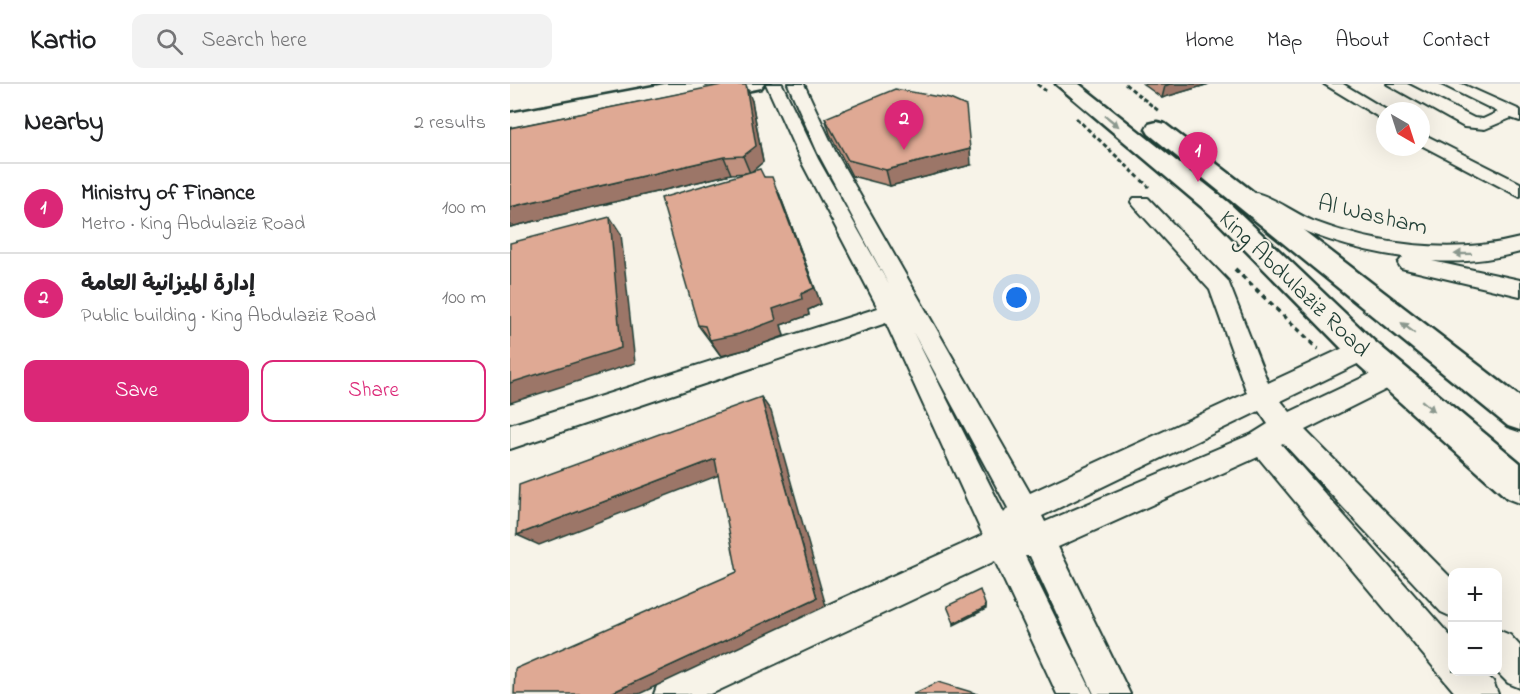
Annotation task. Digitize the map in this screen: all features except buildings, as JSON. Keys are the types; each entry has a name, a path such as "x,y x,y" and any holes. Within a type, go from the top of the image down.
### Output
{"main road":[{"path":"510,120 697,84"},
{"path":"510,132 754,84"},
{"name":"King Abdulaziz Road","path":"1066,84 1219,208 1363,350 1520,486"},
{"name":"King Abdulaziz Road","path":"1099,84 1520,416"}],"street":[{"path":"774,84 809,159 892,312 1075,694"},
{"path":"796,84 827,153 1023,510 1112,694"},
{"path":"1332,84 1376,111"},
{"path":"1395,84 1477,124 1485,124 1516,114"},
{"path":"1449,84 1516,114"},
{"path":"1430,143 1520,191"},
{"name":"Al Washam","path":"1224,181 1289,219 1313,229 1380,245 1439,254 1496,253 1520,244"},
{"path":"1141,202 1220,287 1257,388 1264,395 1273,435 1448,658"},
{"path":"1313,229 1387,258 1520,288"},
{"path":"510,437 892,312"},
{"path":"1002,542 1023,510 1363,350"},
{"path":"672,694 1002,542 1037,541 1273,435 1353,397 1392,375"},
{"path":"1273,435 1448,597"},
{"path":"1502,652 1520,671"},
{"path":"1464,676 1480,694"}],"place":[{"name":"إدارة الميزانية العامة","path":"904,150"},
{"name":"Ministry of Finance","path":"1198,182"}]}
